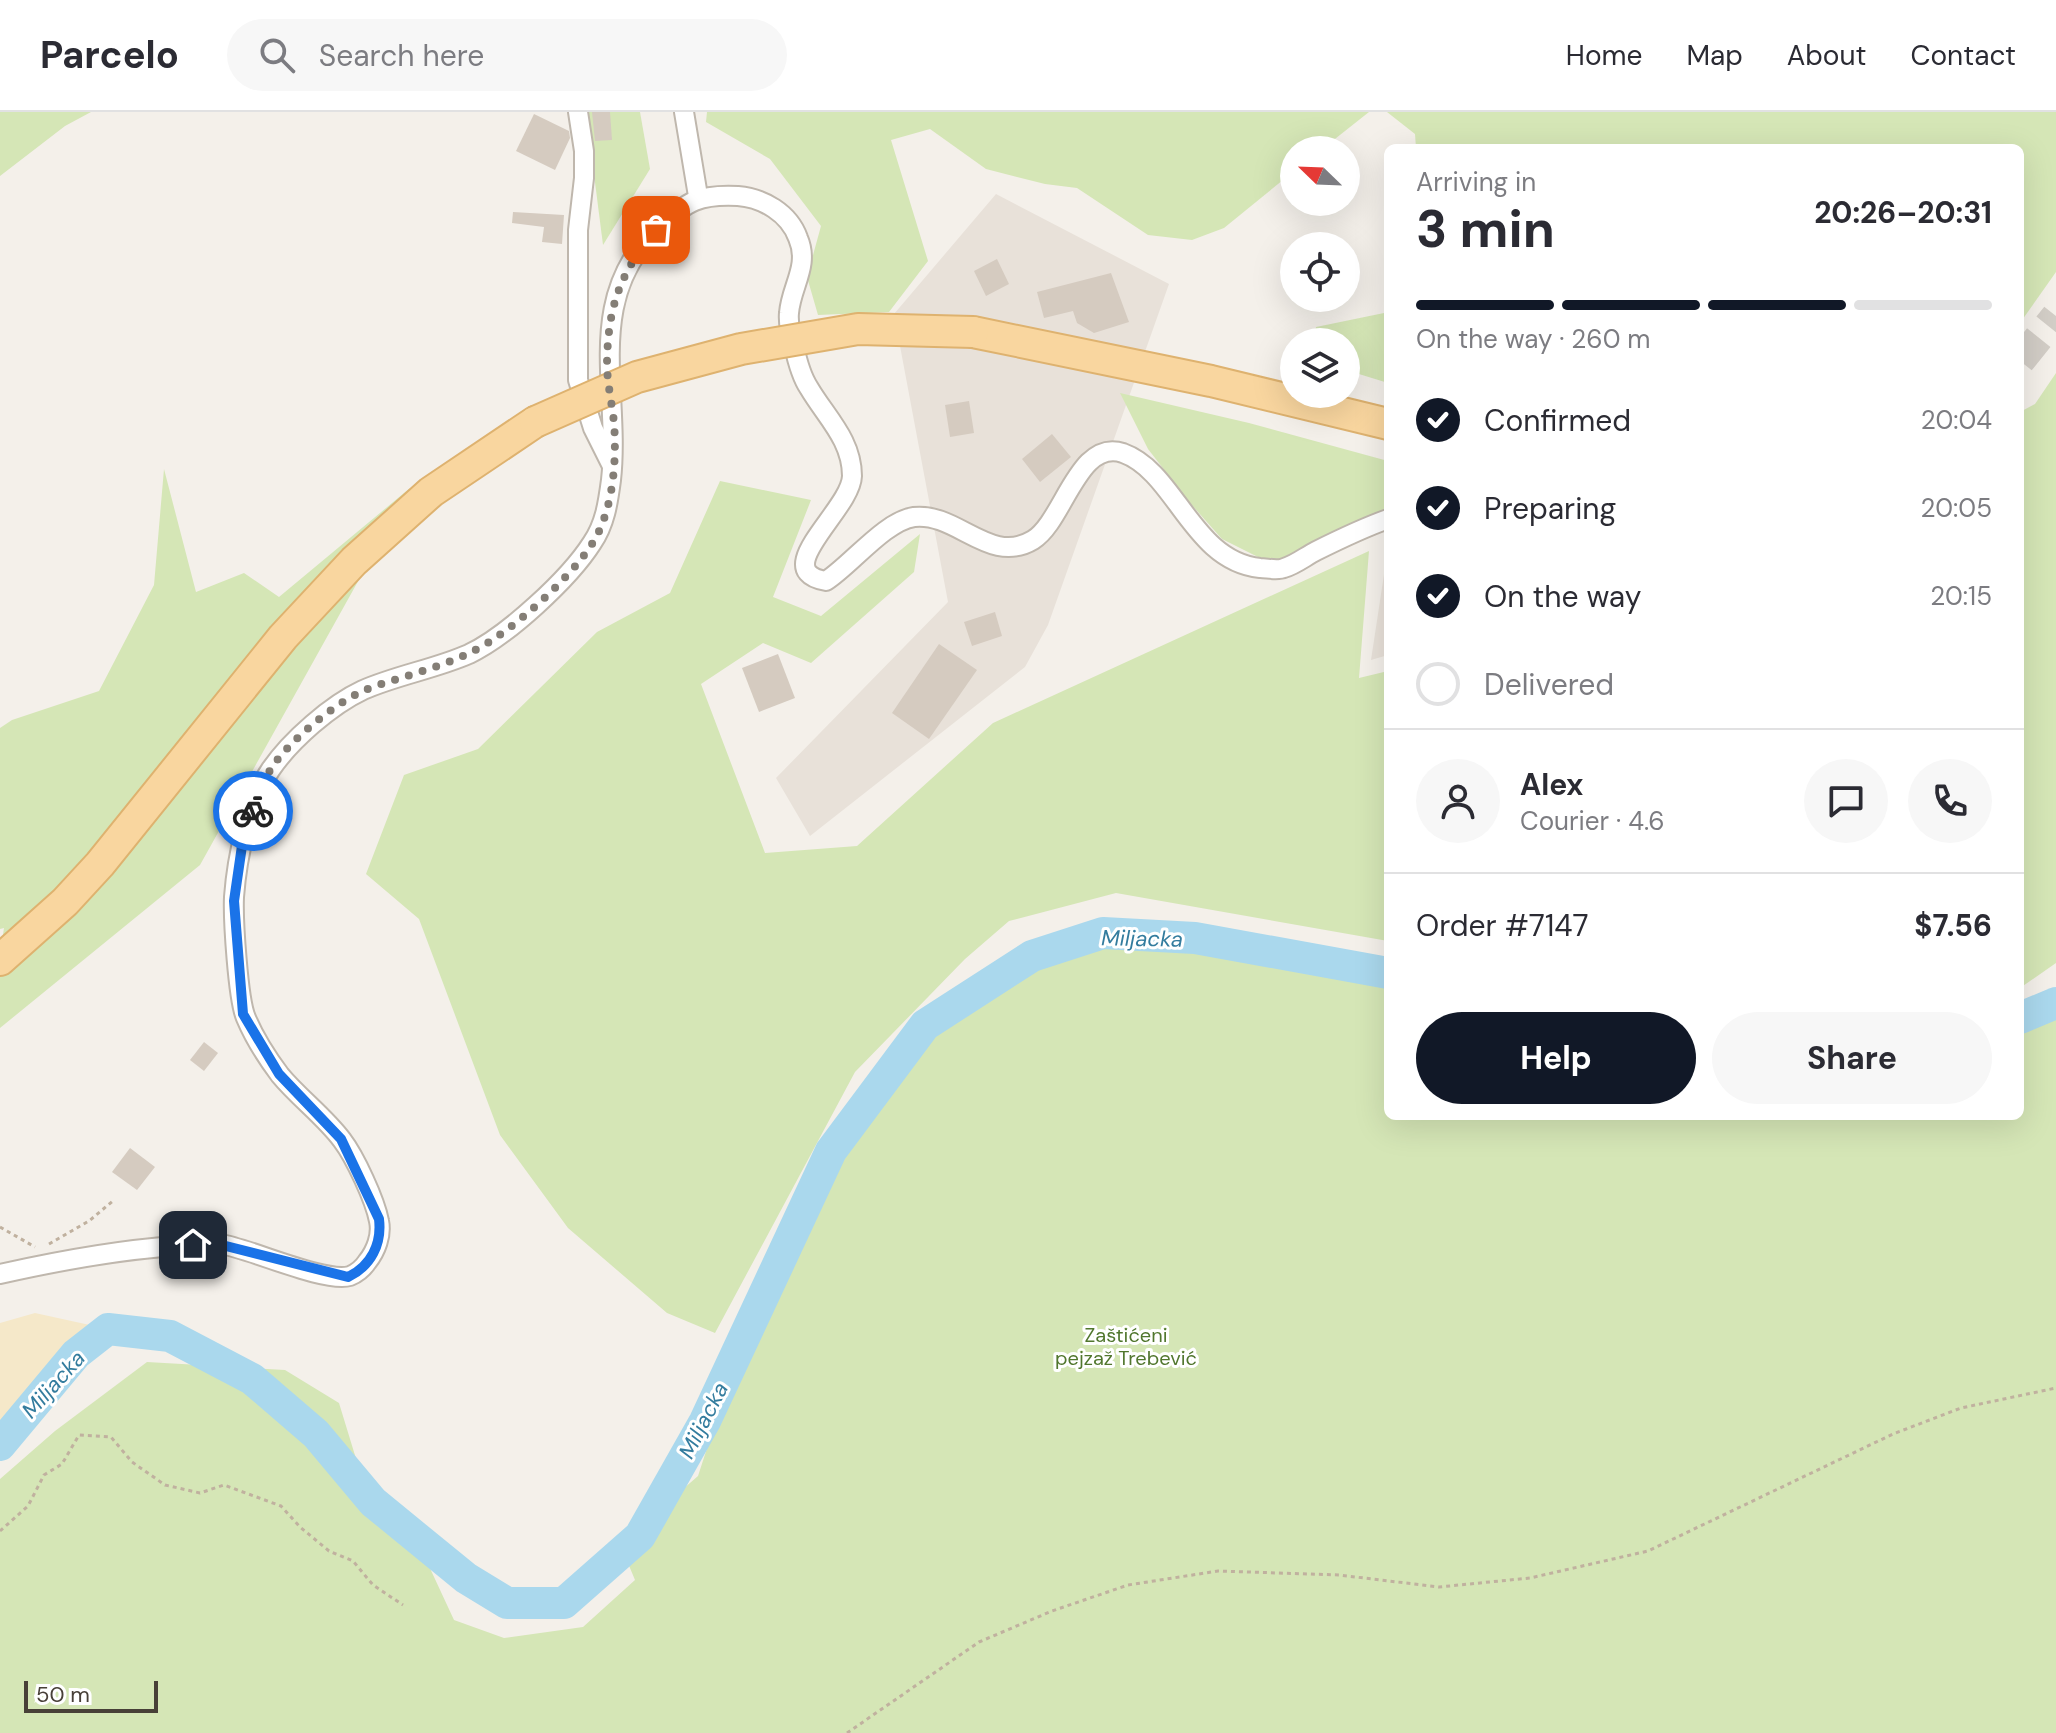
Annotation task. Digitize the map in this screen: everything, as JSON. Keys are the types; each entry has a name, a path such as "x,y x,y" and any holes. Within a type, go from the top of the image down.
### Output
{"main road":[{"path":"0,960 65,902 100,864 283,637 354,561 431,492 535,422 637,377 741,349 858,329 973,332 1211,381 1384,423"}],"street":[{"path":"578,112 584,151 584,178 578,230 578,380 593,428 612,467"},
{"path":"684,112 698,196"},
{"path":"0,1274 143,1248 218,1244 343,1277 364,1267 378,1244 379,1219 352,1156 341,1139 279,1074 243,1014 234,901 244,832 270,770 319,718 363,691 427,671 474,651 509,630 590,548 602,527 612,467 614,425 607,364 617,293 632,258 656,230 698,196 744,196 773,206 795,229 801,244 803,264 789,313 794,346 805,382 844,439 852,481 843,504 808,548 804,559 805,571 813,579 826,581 896,525 912,517 942,519 989,544 1004,548 1023,545 1036,538 1060,509 1077,475 1092,459 1104,453 1122,453 1138,462 1154,476 1211,545 1252,567 1282,570 1344,537 1384,521"}],"path":[{"path":"27,1252 40,1249 89,1221 114,1200"},
{"path":"0,1227 40,1249"},
{"path":"847,1733 979,1642 1052,1611 1128,1585 1218,1571 1339,1575 1439,1587 1530,1578 1648,1551 1893,1434 1961,1408 2056,1388"},
{"path":"0,1531 28,1506 44,1475 62,1464 79,1435 111,1437 132,1462 165,1485 200,1493 224,1485 281,1506 329,1551 353,1561 373,1585 403,1605"}],"shaded area":[{"path":"996,194 1169,284 1048,625 1025,667 810,836 776,778 948,602 894,314"},
{"path":"1384,574 1384,656 1371,660"}],"green space":[{"path":"0,112 91,112 65,126 0,176"},
{"path":"586,112 640,112 650,169 603,245"},
{"path":"707,112 1369,112 1339,136 1280,136 1280,182 1224,228 1192,240 1148,235 1077,188 1045,184 986,169 930,129 891,140 928,261 889,312 818,315 807,277 821,226 770,159 706,122"},
{"path":"1387,112 2056,112 2056,272 2024,317 2024,144 1416,144 1415,134"},
{"path":"1384,313 1384,382 1360,374 1360,328 1316,328"},
{"path":"2056,373 2056,963 2024,985 2024,410 2035,404"},
{"path":"1120,393 1249,423 1384,460 1384,511 1276,566 1222,539 1148,449"},
{"path":"164,469 196,592 244,573 279,597 410,488 200,865 0,1028 0,954 4,928 0,929 0,728 12,720 99,691 154,585"},
{"path":"720,481 811,500 773,597 821,616 920,534 914,572 811,663 763,643 701,684 765,853 857,846 993,723 1369,551 1359,678 1384,672 1384,940 1116,893 1009,921 965,959 855,1072 715,1333 667,1313 568,1228 500,1135 419,919 366,874 404,775 478,749 597,632 670,593"},
{"name":"Zaštićeni pejzaž Trebević","path":"1197,928 1384,970 1384,1120 2024,1120 2024,1020 2056,1011 2056,1733 0,1733 0,1479 55,1431 147,1362 285,1370 339,1403 361,1475 428,1564 454,1620 504,1638 583,1627 635,1580 620,1544 698,1476 746,1328 831,1151 896,1060 1041,943 1107,946"}],"sand":[{"path":"35,1313 108,1329 76,1354 0,1445 0,1323"}],"building":[{"path":"592,112 610,112 612,140 595,141"},
{"path":"534,114 569,131 570,138 555,170 516,151"},
{"path":"513,212 564,215 562,244 542,242 544,227 512,223"},
{"path":"997,259 1009,284 986,296 974,271"},
{"path":"1111,273 1129,322 1094,333 1077,323 1073,311 1044,318 1037,292"},
{"path":"969,401 974,433 950,437 945,405"},
{"path":"1052,434 1071,457 1040,482 1022,459"},
{"path":"995,612 1002,636 972,646 964,622"},
{"path":"939,644 977,670 929,739 892,713"},
{"path":"778,654 795,698 759,712 742,668"},
{"path":"204,1042 218,1053 204,1071 190,1060"},
{"path":"130,1148 155,1167 137,1190 112,1172"}],"waterway":[{"name":"Miljacka","path":"0,1445 76,1354 108,1329 170,1336 252,1379 316,1434 373,1502 466,1578 507,1603 564,1603 640,1536 705,1421 831,1151 925,1025 1032,956 1103,933 1195,938 1384,972"},
{"name":"Miljacka","path":"2024,1016 2056,1003"}],"tunnel":[{"path":"2024,356 2056,316"}],"way so far":[{"path":"253,811 270,770 319,718 363,691 427,671 474,651 509,630 590,548 602,527 612,467 614,425 607,364 611,320 617,293 632,258 656,230"}],"route":[{"path":"193,1245 218,1244 348,1277 364,1267 378,1244 379,1219 352,1156 341,1139 279,1074 243,1014 234,901 244,832 253,811"}]}
